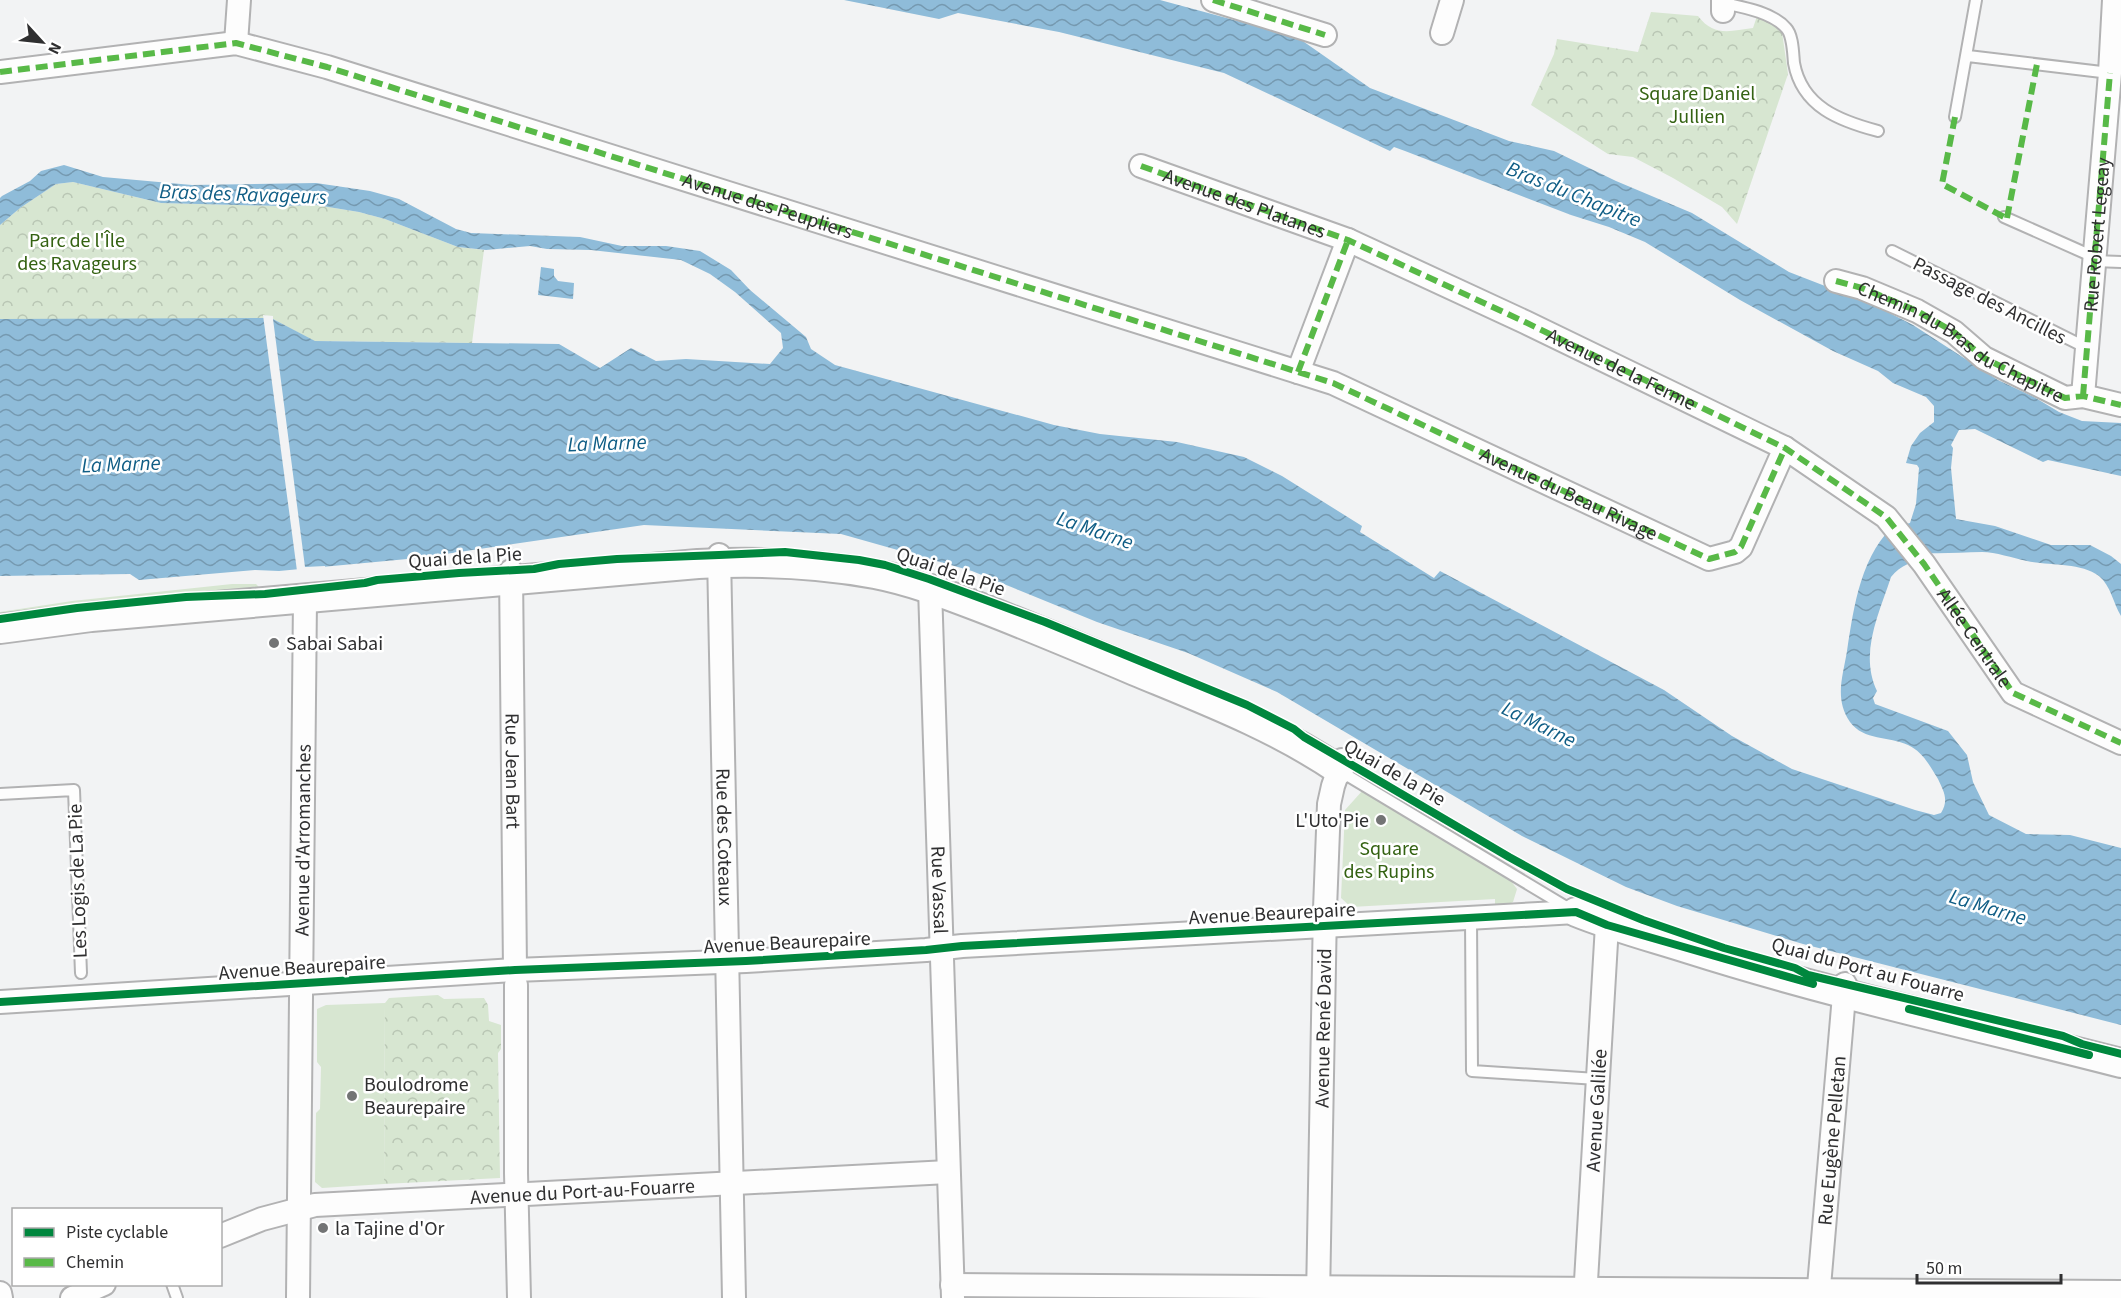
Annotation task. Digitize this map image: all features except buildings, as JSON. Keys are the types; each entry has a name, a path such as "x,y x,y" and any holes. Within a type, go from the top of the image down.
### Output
{"street":[{"path":"0,72 236,43 239,0"},
{"path":"1213,0 1325,35"},
{"path":"1442,33 1452,0"},
{"name":"Rue Robert Legeay","path":"2083,396 2094,259 2115,73 2114,0"},
{"name":"Avenue des Peupliers","path":"236,43 327,67 1298,372"},
{"name":"Avenue des Platanes","path":"1141,166 1348,240"},
{"path":"1298,372 1348,240"},
{"name":"Avenue de la Ferme","path":"1348,240 1526,321 1785,448 1886,517"},
{"name":"Chemin du Bras du Chapitre","path":"1836,281 1862,288 1917,311 1954,332 1984,358 2065,398 2083,396 2121,405"},
{"name":"Avenue du Beau Rivage","path":"1298,372 1333,383 1709,559 1735,552 1741,547 1785,448"},
{"name":"Allée Centrale","path":"1886,517 1924,564 2013,693 2121,743"},
{"name":"Quai de la Pie","path":"0,629 91,617 305,599 511,575 719,559 805,564 876,574 930,588 1245,717 1346,771"},
{"name":"Rue des Coteaux","path":"719,559 734,1298"},
{"name":"Rue Jean Bart","path":"511,575 519,1298"},
{"name":"Rue Vassal","path":"930,588 952,1292"},
{"name":"Avenue d'Arromanches","path":"298,1298 305,599"},
{"name":"Avenue René David","path":"1319,1293 1324,926 1329,804 1346,771"},
{"name":"Avenue Beaurepaire","path":"0,1002 301,985 515,978 941,948 1576,912"},
{"name":"Quai du Port au Fouarre","path":"1576,912 1607,925 2121,1063"},
{"name":"Avenue Galilée","path":"1585,1294 1607,925"},
{"name":"Rue Eugène Pelletan","path":"1819,1294 1844,988"},
{"path":"2121,1063 2121,1074"},
{"name":"Avenue du Port-au-Fouarre","path":"222,1235 262,1219 315,1205 948,1172"},
{"path":"72,1298 99,1286"},
{"path":"952,1292 1977,1295 2121,1292"},
{"path":"0,1293 1,1298"}],"lane":[{"path":"1955,117 1968,56 1976,0"},
{"path":"1723,5 1754,9 1783,24 1789,30 1796,70 1807,94 1813,101 1837,118 1878,131"},
{"path":"1968,56 2115,73"},
{"path":"2004,217 2094,259 2121,262"},
{"name":"Passage des Ancilles","path":"1892,251 2087,349"},
{"name":"Quai de la Pie","path":"1346,771 1576,912"},
{"name":"Les Logis de La Pie","path":"0,794 74,790 81,974"},
{"path":"1481,918 1472,1071 1597,1079"}],"green space":[{"name":"Square Daniel Jullien","path":"1651,12 1698,16 1710,27 1723,31 1753,28 1757,16 1776,26 1782,32 1788,74 1737,224 1722,207 1673,178 1633,157 1608,154 1531,105 1554,54 1557,39 1638,52"},
{"name":"Parc de l'Île des Ravageurs","path":"73,182 161,203 316,205 359,212 385,219 458,247 484,250 472,343 314,341 273,319 0,319 0,225 20,208 56,184"},
{"path":"232,584 256,584 260,591 243,593 228,590 55,607 0,615 0,612 72,601"},
{"name":"Square des Rupins","path":"1363,790 1511,881 1517,889 1513,902 1505,906 1495,906 1495,899 1351,907 1341,898 1345,810"},
{"path":"438,995 444,999 484,998 488,1005 489,1021 501,1025 501,1049 498,1053 500,1178 384,1184 385,1003 389,998"},
{"name":"Boulodrome Beaurepaire","path":"385,1003 384,1184 322,1188 315,1182 316,1113 320,1109 321,1067 317,1062 317,1009 326,1005"}],"water":[{"path":"844,0 1160,0 1297,37 1370,88 1509,141 1554,151 1616,181 1692,213 1789,272 1874,305 1913,325 1998,380 2059,412 2082,421 2121,423 2121,476 2048,460 2043,462 1975,429 1959,430 1951,445 1953,448 1951,468 1956,519 1995,526 2051,545 2090,545 2121,564 2121,616 2103,580 2083,568 2036,563 1987,552 1926,553 1899,569 1891,577 1873,634 1870,662 1877,691 1873,698 1875,704 1948,731 1967,755 1973,782 1989,815 2026,834 2070,835 2121,848 2121,1025 1803,944 1677,906 1626,887 1522,836 1277,692 1188,653 1097,622 972,571 841,534 644,525 418,558 279,571 255,570 139,580 130,574 0,576 0,319 264,318 273,319 315,341 559,344 600,368 631,348 656,361 686,359 770,364 783,348 781,333 735,292 710,274 681,260 530,246 486,250 458,247 385,219 359,212 316,205 161,203 73,182 56,184 20,208 0,225 0,198 2,196 30,181 41,171 64,165 103,177 192,185 316,183 370,191 399,199 456,229 471,233 580,237 622,246 666,246 700,251 731,270 750,290 806,337 811,349 835,365 1054,425 1100,434 1177,442 1244,457 1282,476 1362,526 1360,532 1434,578 1440,571 1664,690 1732,736 1792,769 1915,810 1934,815 1941,813 1945,804 1944,792 1922,755 1901,742 1869,735 1856,728 1845,713 1841,696 1856,598 1867,564 1885,534 1898,522 1910,523 1916,504 1919,468 1917,465 1906,463 1911,446 1920,433 1934,422 1934,406 1926,397 1893,383 1878,371 1833,351 1740,300 1645,242 1394,147 1390,151 1224,73 1059,32 958,13 939,19"},
{"path":"541,267 554,269 554,276 558,281 574,283 573,299 538,295"}],"pier":[{"path":"263,315 273,316 305,567 325,566 325,569 297,571"}],"marked path":[{"path":"1213,0 1325,35"},
{"path":"0,72 236,43 327,67 1333,383 1709,559 1735,552 1741,547 1785,448"},
{"path":"2007,218 2037,64"},
{"path":"2083,396 2110,73"},
{"path":"1955,117 1942,184 2004,217"},
{"path":"1141,166 1348,240 1525,322 1785,448 1886,517 1924,564 2013,693 2121,743"},
{"path":"1298,372 1348,240"},
{"path":"1836,281 1862,288 1917,311 1954,332 1984,358 2065,398 2083,396 2121,405"}],"cycle path":[{"path":"0,619 77,608 186,597 265,594 377,580 534,569 559,564 617,559 785,552 885,565 1045,622 1247,705 1294,729 1304,737 1567,889 1643,920 1724,948 1795,968 1808,975 2063,1036 2082,1044 2121,1054"},
{"path":"0,1002 515,970 746,961 962,946 1576,912 1607,925 1813,984"},
{"path":"1909,1009 2089,1055"}],"place":[{"name":"Sabai Sabai","path":"274,643"},
{"name":"L'Uto'Pie","path":"1381,820"},
{"name":"Boulodrome Beaurepaire","path":"352,1096"},
{"name":"la Tajine d'Or","path":"323,1228"}],"water label":[{"name":"Bras des Ravageurs","path":"243,194"},
{"name":"Bras du Chapitre","path":"1574,194"},
{"name":"La Marne","path":"607,443"},
{"name":"La Marne","path":"121,464"},
{"name":"La Marne","path":"1095,530"},
{"name":"La Marne","path":"1539,724"},
{"name":"La Marne","path":"1988,907"}]}
